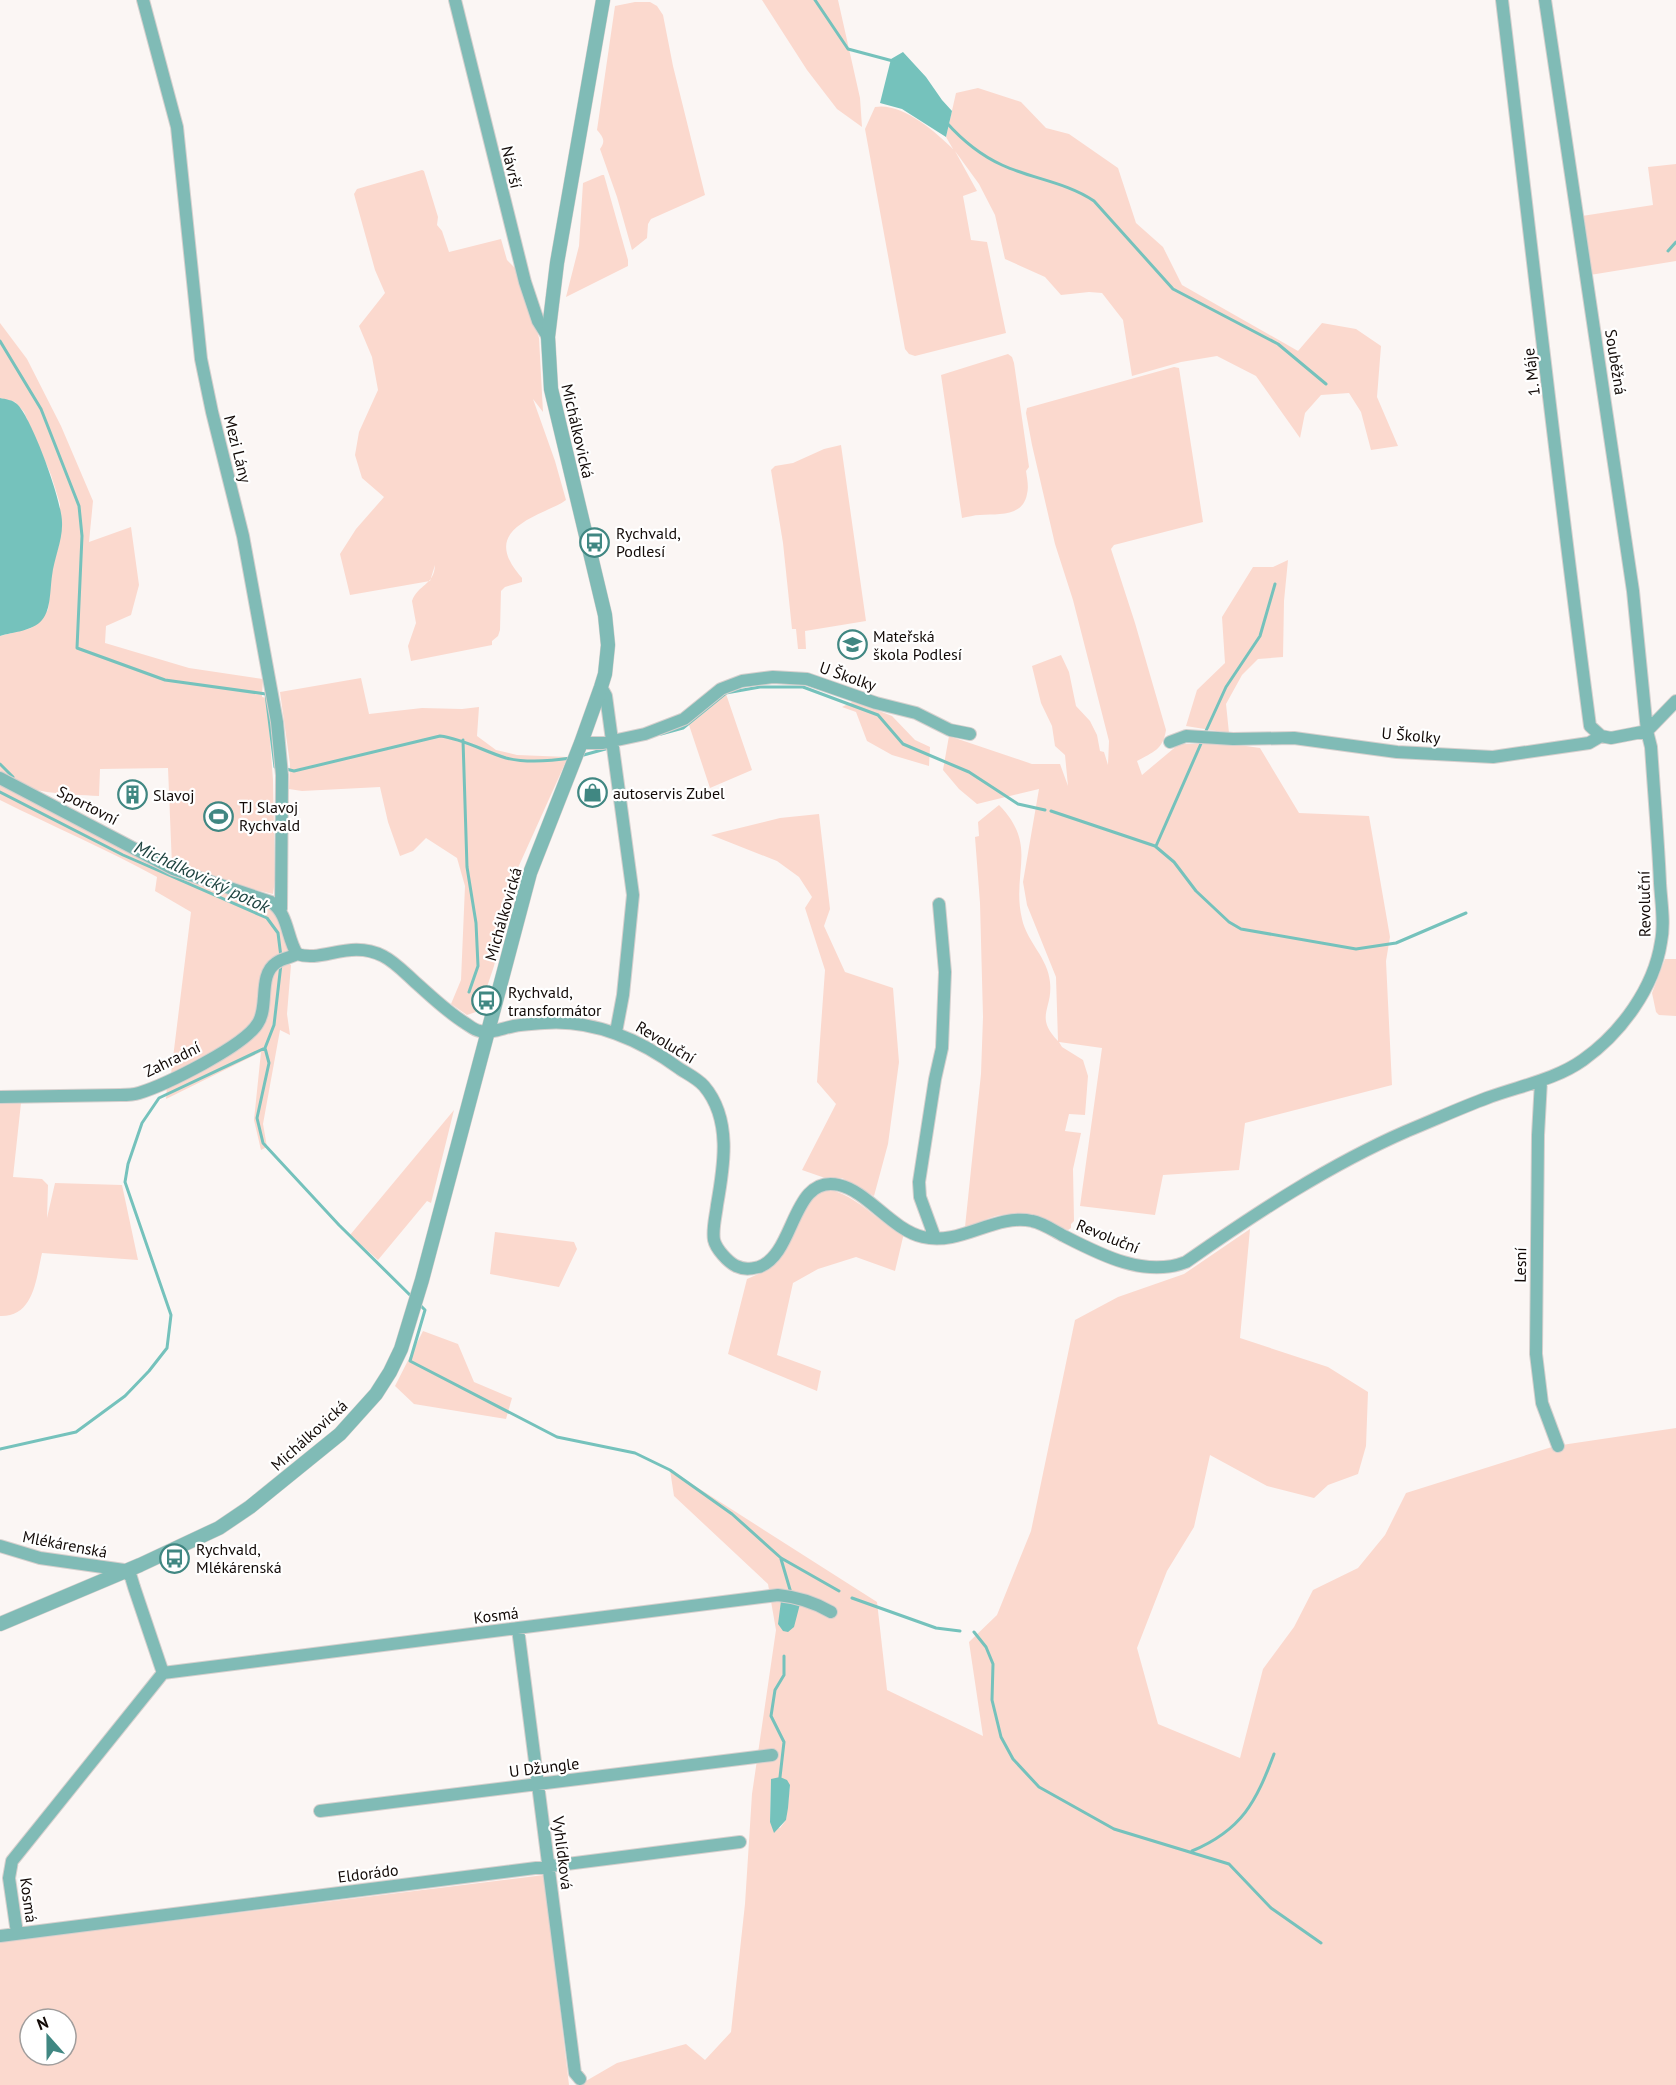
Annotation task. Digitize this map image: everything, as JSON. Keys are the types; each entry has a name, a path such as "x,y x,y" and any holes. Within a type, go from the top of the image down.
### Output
{"street":[{"name":"Mezi Lány","path":"143,0 177,127 201,359 243,536 277,722 282,775 281,909"},
{"name":"Návrší","path":"455,0 525,282 538,321 548,337"},
{"name":"Michálkovická","path":"0,1624 219,1528 250,1507 340,1434 376,1394 401,1349 422,1280 530,873 581,743 605,674 608,645 605,615 551,389 548,337 557,263 603,0"},
{"name":"1. Máje","path":"1502,0 1549,387 1558,481 1590,726 1600,736"},
{"name":"Souběžná","path":"1545,0 1634,591 1647,730"},
{"name":"U Školky","path":"581,743 603,743 645,734 684,719 721,689 742,681 773,678 807,679 876,703 916,713 950,730 970,734"},
{"path":"601,687 606,696 633,895 623,995 615,1032"},
{"path":"1647,730 1676,701"},
{"name":"U Školky","path":"1170,741 1185,736 1233,739 1294,738 1397,752 1493,757 1589,743 1600,736 1611,738 1647,730"},
{"name":"Revoluční","path":"486,1032 512,1026 552,1022 595,1027 615,1032 669,1061 703,1085 719,1112 724,1140 723,1170 714,1224 714,1241 734,1265 747,1270 763,1265 775,1255 783,1243 801,1202 816,1188 832,1184 842,1185 911,1233 924,1237 952,1237 1011,1219 1035,1221 1114,1259 1149,1269 1172,1268 1186,1262 1282,1198 1341,1164 1405,1132 1486,1098 1564,1072 1596,1049 1622,1024 1636,1004 1653,971 1662,940 1651,747 1647,730"},
{"name":"Sportovní","path":"0,778 173,869 271,902 281,909"},
{"path":"935,1238 920,1197 919,1182 942,1048 945,972 939,904"},
{"path":"281,909 292,946 288,958 358,949 382,955 396,964 448,1012 477,1031 486,1032"},
{"name":"Zahradní","path":"0,1096 137,1094 163,1084 240,1042 252,1032 263,1010 269,968 288,958"},
{"name":"Lesní","path":"1541,1081 1538,1135 1536,1354 1542,1403 1558,1446"},
{"name":"Mlékárenská","path":"0,1546 40,1558 124,1570"},
{"path":"124,1570 135,1587 163,1673"},
{"name":"Kosmá","path":"17,1933 9,1878 12,1861 163,1673 778,1595 797,1597 818,1604 831,1612"},
{"name":"Vyhlídková","path":"518,1629 575,2073 580,2079"},
{"name":"U Džungle","path":"320,1811 772,1755"},
{"name":"Eldorádo","path":"0,1936 740,1842"}],"shaded area":[{"path":"762,0 838,0 860,98 862,127 837,109 807,70"},
{"path":"650,2 657,6 663,15 673,66 705,195 651,219 648,224 647,238 632,250 600,149 603,139 597,130 615,6"},
{"path":"978,88 1021,102 1046,128 1069,134 1118,168 1136,223 1163,247 1182,285 1298,351 1322,323 1356,329 1381,346 1377,397 1398,446 1371,450 1361,412 1349,393 1321,395 1305,413 1300,438 1256,376 1217,356 1181,362 1132,376 1123,320 1102,293 1061,295 1045,277 1005,259 995,215 979,184 955,151 977,191 963,196 971,240 987,242 1006,333 915,356 909,354 905,349 865,129 875,107 896,109 927,126 953,149 946,137 956,93"},
{"path":"1676,164 1676,261 1590,275 1582,216 1653,205 1648,167"},
{"path":"422,170 438,217 437,225 442,231 449,252 501,239 507,260 518,271 539,338 543,412 533,399 566,500 522,523 508,537 507,555 522,578 522,582 505,587 501,591 500,630 498,636 492,641 492,645 411,661 408,646 416,623 412,601 418,591 429,581 350,595 340,554 356,529 384,497 362,478 355,455 359,432 378,390 372,357 359,326 385,293 375,270 354,194 357,189"},
{"path":"604,175 628,266 566,297 579,246 583,183"},
{"path":"0,323 27,359 61,426 93,501 89,542 131,527 139,585 131,615 106,626 105,643 189,668 263,679 262,697 267,698 273,780 275,880 273,894 215,880 172,866 168,768 100,769 99,796 60,794 34,789 11,780 0,772 0,636 31,628 48,610 52,569 59,544 60,504 51,475 24,412 15,402 0,398"},
{"path":"1008,354 1014,363 1029,467 1026,471 1027,494 1020,507 1009,513 962,518 941,375"},
{"path":"1174,367 1179,368 1203,522 1114,545 1111,549 1166,730 1160,746 1137,761 1142,775 1179,744 1232,744 1260,748 1299,813 1369,816 1390,937 1386,961 1392,1085 1245,1123 1239,1170 1163,1175 1155,1215 1080,1206 1102,1048 1059,1042 1062,1047 1083,1060 1088,1076 1085,1115 1069,1114 1065,1131 1081,1133 1073,1169 1074,1221 1071,1228 1068,1230 1042,1220 1015,1214 996,1216 965,1227 981,1074 983,1017 980,903 975,837 979,836 978,822 999,805 1011,820 1018,834 1021,847 1019,902 1022,919 1048,973 1050,992 1046,1019 1047,1025 1058,1041 1056,977 1027,905 1023,882 1039,789 977,804 959,789 943,770 949,736 1032,764 1060,764 1068,786 1065,755 1055,746 1052,726 1041,703 1032,666 1061,655 1069,672 1076,706 1090,721 1097,735 1100,751 1104,752 1108,765 1109,741 1073,600 1055,544 1032,445 1027,408"},
{"path":"841,445 866,621 805,631 806,649 798,649 796,629 792,629 783,543 771,470 775,466 793,463 824,449"},
{"path":"1288,560 1284,601 1283,657 1258,659 1242,675 1226,704 1229,733 1186,726 1197,690 1225,663 1222,617 1253,567 1273,567"},
{"path":"361,678 369,714 422,708 479,707 477,736 496,750 517,755 568,757 517,870 494,966 479,1011 467,1015 451,1004 461,980 465,886 457,858 426,838 413,851 400,856 388,822 380,787 302,791 289,789 290,764 280,692"},
{"path":"725,691 752,770 710,788 688,722"},
{"path":"854,701 892,716 915,740 930,747 929,766 892,755 867,741 856,712 842,707"},
{"path":"0,785 138,857 271,910 278,915 291,949 264,968 258,1012 250,1027 230,1043 171,1074 191,912 155,891 157,877 0,800"},
{"path":"819,814 830,909 824,926 845,972 893,988 899,1062 888,1144 874,1196 842,1178 825,1178 802,1170 836,1104 817,1082 825,970 805,908 812,897 799,877 777,861 711,835 780,818"},
{"path":"1665,959 1676,959 1676,1016 1659,1015 1656,1012 1652,993"},
{"path":"285,962 291,965 287,1014 290,1035 280,1030 263,1124 267,1147 261,1150 254,1120 261,1052 166,1099 167,1085 253,1035 271,973"},
{"path":"0,1099 21,1103 13,1177 42,1179 48,1185 47,1218 55,1183 122,1185 138,1260 42,1253 32,1295 27,1303 11,1315 0,1316"},
{"path":"454,1110 431,1203 427,1201 378,1260 350,1235"},
{"path":"828,1189 849,1197 904,1233 895,1271 856,1257 818,1269 793,1283 777,1355 821,1371 817,1391 728,1354 747,1279 767,1270 781,1257 802,1213 817,1195"},
{"path":"1250,1229 1240,1338 1328,1367 1368,1392 1366,1446 1358,1474 1328,1485 1314,1498 1267,1486 1210,1455 1194,1527 1167,1571 1137,1648 1158,1724 1240,1758 1263,1669 1294,1627 1313,1590 1358,1568 1385,1535 1406,1493 1555,1446 1676,1428 1676,2085 579,2085 617,2063 686,2044 705,2060 731,2032 745,1904 752,1794 776,1630 768,1584 674,1496 670,1470 877,1602 887,1690 983,1736 969,1642 997,1615 1031,1531 1075,1320 1118,1297 1184,1274","holes":["771,1779 790,1785 786,1820 780,1828 770,1822"]},
{"path":"495,1232 574,1242 577,1249 559,1287 490,1274"},
{"path":"423,1331 458,1344 474,1382 512,1398 506,1419 414,1404 395,1386"},
{"path":"544,1875 569,2085 0,2085 0,1942"}],"water":[{"path":"903,52 952,111 946,137 902,109 880,103 891,59"},
{"path":"0,398 17,404 30,425 52,479 62,522 49,605 45,616 33,627 0,636"},
{"path":"781,1601 800,1604 794,1627 788,1632 783,1631 778,1624"},
{"path":"780,1777 787,1780 790,1785 788,1808 786,1820 774,1833 770,1822 771,1779"}],"waterway":[{"path":"815,0 848,49 893,61"},
{"path":"946,122 958,135 986,157 1013,170 1072,189 1094,201 1173,289 1278,344 1326,384"},
{"path":"1668,251 1676,242"},
{"path":"0,341 41,409 79,506 82,536 77,648 165,680 266,694 275,767 277,767"},
{"path":"1205,733 1226,687 1260,636 1275,584"},
{"path":"661,734 683,728 726,693 760,687 803,687 878,715 903,744 969,772 1018,804 1045,810"},
{"path":"286,769 294,771 440,736 514,760 538,761 571,758"},
{"path":"1156,846 1203,739"},
{"path":"463,740 467,867 476,923 478,966 469,992"},
{"path":"580,756 609,748"},
{"path":"0,764 13,777 12,781"},
{"name":"Michálkovický potok","path":"0,792 123,855 267,918 278,933 281,957"},
{"path":"1051,811 1155,846 1174,862 1196,891 1229,922 1241,929 1356,949 1396,943 1466,913"},
{"name":"Michálkovický potok","path":"0,1449 76,1432 125,1396 167,1348 171,1315 125,1182 128,1164 142,1123 159,1098 265,1048 274,1025 281,964"},
{"path":"265,1048 269,1063 257,1118 263,1143 339,1225 413,1298"},
{"path":"420,1305 425,1310 410,1361 557,1437 635,1453 670,1470 732,1514 781,1558 839,1591"},
{"path":"781,1559 791,1593"},
{"path":"852,1598 936,1628 960,1631"},
{"path":"974,1632 986,1647 993,1664 992,1700 1001,1737 1013,1759 1039,1787 1114,1829 1229,1864 1271,1908 1321,1943"},
{"path":"780,1777 784,1742 771,1716 775,1690 784,1675 784,1656"},
{"path":"1192,1851 1223,1834 1245,1813 1261,1786 1274,1754"}],"place":[{"name":"Rychvald, Podlesí","path":"595,542"},
{"name":"Mateřská škola Podlesí","path":"852,645"},
{"name":"autoservis Zubel","path":"592,793"},
{"name":"Slavoj","path":"132,795"},
{"name":"TJ Slavoj Rychvald","path":"218,816"},
{"name":"Rychvald, transformátor","path":"487,1001"},
{"name":"Rychvald, Mlékárenská","path":"175,1558"}]}
